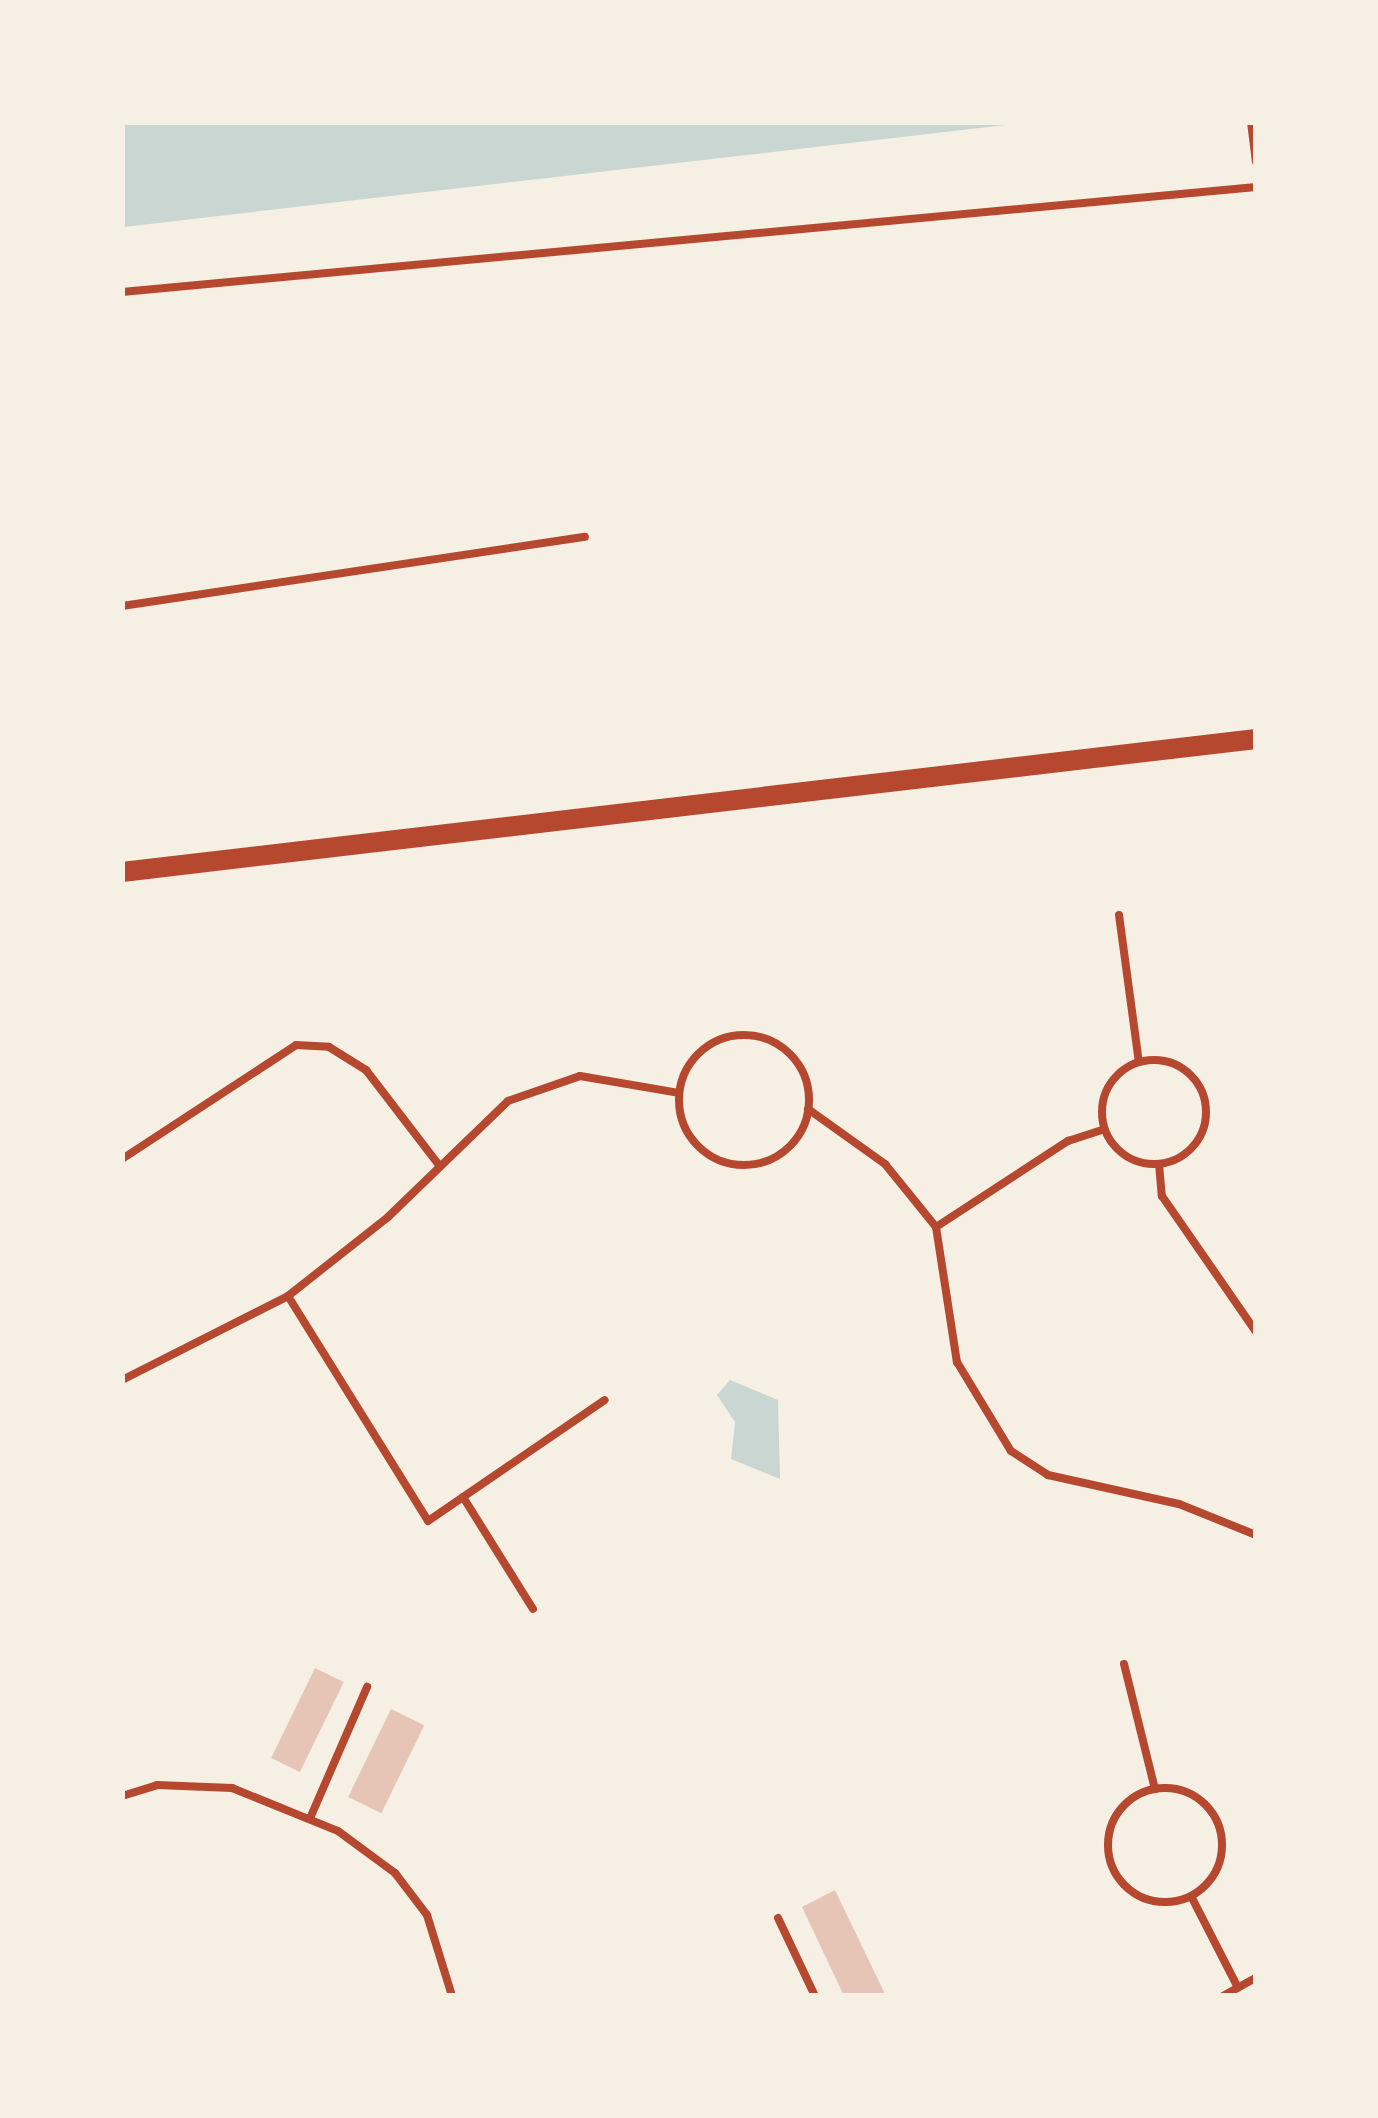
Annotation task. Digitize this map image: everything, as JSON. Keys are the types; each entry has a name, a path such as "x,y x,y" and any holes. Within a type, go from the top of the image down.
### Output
{"main road":[{"path":"122,872 1256,738"}],"lane":[{"path":"1251,122 1256,162"},
{"path":"122,292 1256,187"},
{"path":"122,606 585,537"},
{"path":"1118,915 1139,1062"},
{"path":"756,1036 802,1070 808,1108 788,1148 747,1165 725,1162 690,1136 679,1093 706,1047 756,1036"},
{"path":"122,1159 296,1046 329,1047 366,1070 438,1164"},
{"path":"1139,1062 1188,1072 1205,1102 1190,1149 1160,1164 1126,1156 1104,1129 1111,1081 1139,1062"},
{"path":"122,1380 288,1296 438,1164 482,1118 537,1088 608,1076 679,1093"},
{"path":"808,1108 885,1164 936,1228 957,1362 1011,1451 1048,1475 1179,1504 1256,1535"},
{"path":"936,1228 1068,1141 1104,1129"},
{"path":"1160,1164 1162,1196 1256,1332"},
{"path":"288,1296 428,1521 605,1400"},
{"path":"463,1497 533,1609"},
{"path":"1124,1664 1155,1788"},
{"path":"311,1816 367,1687"},
{"path":"122,1796 194,1783 311,1816 395,1873 427,1915 452,1996"},
{"path":"1155,1788 1190,1793 1216,1818 1216,1871 1191,1896 1153,1901 1111,1864 1112,1825 1155,1788"},
{"path":"1191,1896 1238,1988"},
{"path":"778,1918 815,1996"},
{"path":"1223,1996 1256,1978"}],"shaded area":[{"path":"123,122 1023,122 1023,123 123,227"},
{"path":"730,1380 778,1400 780,1479 731,1459 735,1422 717,1395"}],"building":[{"path":"315,1668 344,1682 300,1772 271,1758"},
{"path":"391,1709 424,1725 381,1813 348,1797"},
{"path":"835,1890 886,1996 844,1996 802,1907"}]}
